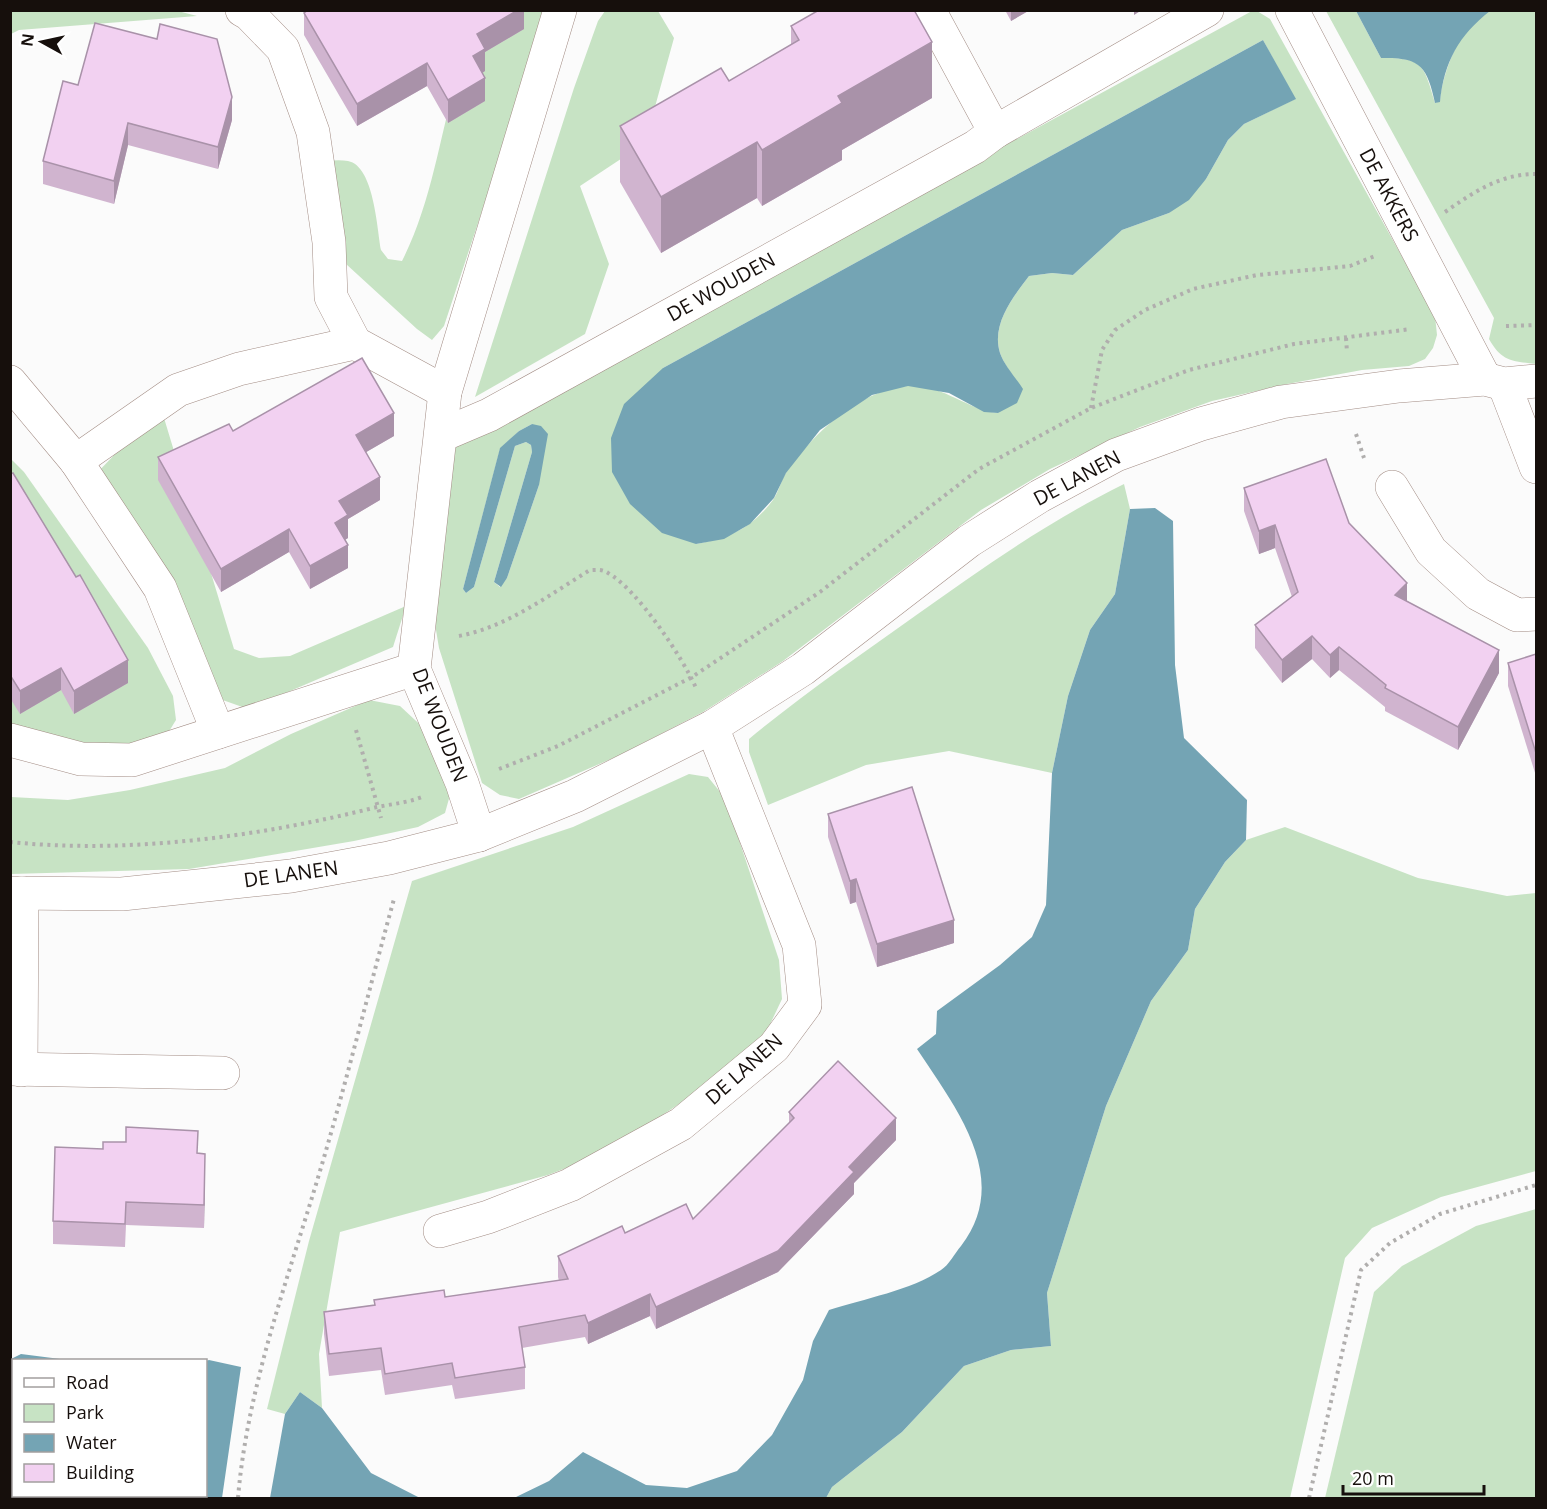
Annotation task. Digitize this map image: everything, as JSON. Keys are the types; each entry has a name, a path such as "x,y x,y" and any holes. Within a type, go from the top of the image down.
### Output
{"street":[{"path":"242,10 249,14 283,49 313,132 329,242 331,297 355,343 445,392"},
{"name":"DE WOUDEN","path":"479,835 416,656 445,392 560,10"},
{"path":"929,10 995,132"},
{"name":"DE WOUDEN","path":"442,435 510,404 975,147 995,132 1207,10"},
{"name":"DE AKKERS","path":"1292,10 1460,328 1495,382"},
{"path":"76,461 178,390 238,369 355,343"},
{"name":"DE LANEN","path":"223,1073 16,1070 16,893 122,894 291,876 389,858 479,835 575,796 712,727 803,669 969,541 1040,496 1116,456 1201,424 1281,402 1399,386 1536,381"},
{"path":"10,382 76,461 160,588 218,732"},
{"path":"1495,382 1536,467"},
{"path":"1392,487 1431,550 1478,594 1516,615 1536,614"},
{"path":"10,740 81,759 132,760 345,690 416,656"},
{"name":"DE LANEN","path":"440,1231 488,1217 570,1185 681,1124 774,1047 806,1005 799,945 712,727"}],"path":[{"path":"1091,408 1102,350 1115,330 1145,310 1193,289 1246,277 1350,266 1384,252 1480,188 1522,174 1536,174"},
{"path":"10,842 135,844 239,836 330,819 378,806 406,803 558,746 692,677 820,592 980,469 1091,408 1189,370 1294,344 1422,327 1536,325"},
{"path":"416,656 481,632 522,612 590,570 601,569 626,587 671,644 692,677"},
{"path":"238,1498 240,1472 260,1373 323,1163 394,897 389,858 378,806 345,690"},
{"path":"1309,1498 1361,1270 1390,1243 1440,1214 1536,1185"}],"green space":[{"path":"1499,9 1536,11 1536,364 1508,359 1498,352 1489,339 1494,318 1326,11 1356,11 1381,58 1406,59 1420,66 1428,80 1435,103 1440,101 1449,63 1470,25 1490,11"},
{"path":"174,10 197,16 19,30 11,34 10,11"},
{"path":"480,11 554,11 524,84 444,326 432,340 334,253 310,162 343,160 357,165 364,174 373,199 381,250 388,259 402,261 427,195 458,71"},
{"path":"605,11 658,11 674,38 645,143 580,186 609,264 585,334 475,397 574,88 598,21"},
{"path":"1252,11 1257,11 1270,19 1435,316 1437,335 1433,348 1425,359 1409,366 1362,370 1212,401 1140,427 1050,469 981,510 783,661 703,712 620,755 519,799 500,795 482,783 439,648 433,612 456,444","holes":["1263,40 1295,99 1244,124 1228,140 1206,179 1169,213 1122,230 1073,275 1052,273 1029,276 1005,312 998,332 1002,358 1022,389 998,413 975,407 943,392 919,386 907,386 871,396 839,416 810,442 787,471 773,500 757,518 730,535 696,544 663,368","532,424 539,485 507,578 500,587 494,582 532,452 531,445 526,442 515,446 474,587 466,593 463,589 500,449 519,431"]},
{"path":"164,418 234,649 259,658 290,656 406,606 393,647 248,709 217,698 96,474 118,451"},
{"path":"10,458 24,472 148,648 173,696 176,720 163,741 97,761 11,732"},
{"path":"1124,484 1130,509 1115,594 1090,630 1068,696 1052,773 949,751 866,765 768,805 749,752 749,739 831,676 991,563 1069,513"},
{"path":"369,700 400,706 429,733 450,795 445,813 418,827 354,841 189,869 11,874 11,797 68,800 130,790 225,768 291,734"},
{"path":"689,774 708,777 725,798 779,960 782,999 764,1037 715,1080 607,1152 548,1175 340,1232 319,1354 322,1408 300,1392 285,1414 267,1409 309,1241 412,881 573,827"},
{"path":"1285,827 1418,878 1507,896 1536,893 1536,1171 1441,1197 1372,1228 1345,1258 1290,1498 826,1498 832,1487 902,1432 964,1366 1011,1350 1051,1346 1047,1293 1106,1106 1151,1001 1188,950 1195,909 1225,862 1246,840"},
{"path":"1536,1209 1536,1498 1325,1498 1374,1292 1402,1266 1476,1226"}],"water":[{"path":"1356,11 1490,11 1470,30 1455,50 1445,74 1440,102 1435,103 1429,80 1420,66 1405,59 1381,58"},
{"path":"1263,40 1296,99 1244,124 1228,140 1206,179 1189,200 1169,213 1122,230 1073,275 1052,273 1029,276 1016,293 1001,321 998,342 1004,362 1023,389 1017,403 998,413 984,412 949,393 908,386 872,395 820,430 786,473 774,498 750,524 724,539 696,544 662,533 630,504 612,472 611,438 624,404 663,368"},
{"path":"532,424 541,426 548,434 539,485 507,578 501,587 494,582 532,452 531,445 526,442 515,446 474,587 466,593 463,589 500,448 519,431"},
{"path":"1155,508 1173,521 1175,665 1184,738 1247,800 1246,840 1225,862 1195,909 1188,950 1151,1001 1106,1106 1047,1293 1051,1346 1011,1350 964,1366 902,1432 832,1487 826,1498 514,1498 549,1481 583,1452 646,1485 687,1488 737,1471 772,1435 803,1380 813,1341 829,1310 902,1289 929,1277 944,1268 961,1246 976,1220 981,1195 980,1169 973,1144 961,1119 917,1049 936,1034 937,1011 1000,965 1032,937 1046,905 1052,773 1068,696 1090,630 1115,594 1130,509"},
{"path":"21,1354 60,1359 12,1359 12,1497 207,1497 207,1361 241,1367 222,1498 11,1498 11,1359"},
{"path":"300,1392 322,1408 371,1473 420,1498 270,1498 285,1414"}],"building":[{"path":"308,10 518,10 477,34 485,49 473,56 485,78 448,100 427,63 357,104 304,13"},
{"path":"819,10 914,10 932,42 838,96 842,103 762,150 757,142 661,197 620,126 721,68 729,81 799,40 791,26"},
{"path":"95,23 157,39 160,24 217,39 232,97 218,147 128,123 114,181 43,161 63,81 78,85"},
{"path":"362,358 394,413 356,435 380,477 339,501 348,515 335,523 348,545 310,566 289,529 221,569 158,457 229,424 233,431"},
{"path":"1326,459 1349,523 1407,583 1395,595 1499,650 1458,727 1385,688 1386,685 1339,647 1330,655 1312,636 1282,660 1255,625 1298,592 1275,525 1259,531 1244,488"},
{"path":"13,473 76,577 80,575 128,660 74,691 61,668 20,691 10,675 10,474"},
{"path":"1536,654 1536,753 1508,663"},
{"path":"912,787 954,920 877,944 856,879 850,881 828,814"},
{"path":"838,1061 896,1118 849,1167 854,1172 778,1251 656,1307 650,1294 588,1323 585,1315 519,1327 525,1367 455,1378 452,1363 385,1374 381,1348 329,1354 324,1312 375,1305 374,1300 444,1290 445,1297 568,1279 558,1256 622,1226 625,1233 686,1204 693,1219 794,1118 789,1112"},
{"path":"126,1127 198,1131 197,1153 205,1154 204,1205 126,1202 125,1224 53,1221 55,1147 103,1149 103,1142 126,1142"}]}
